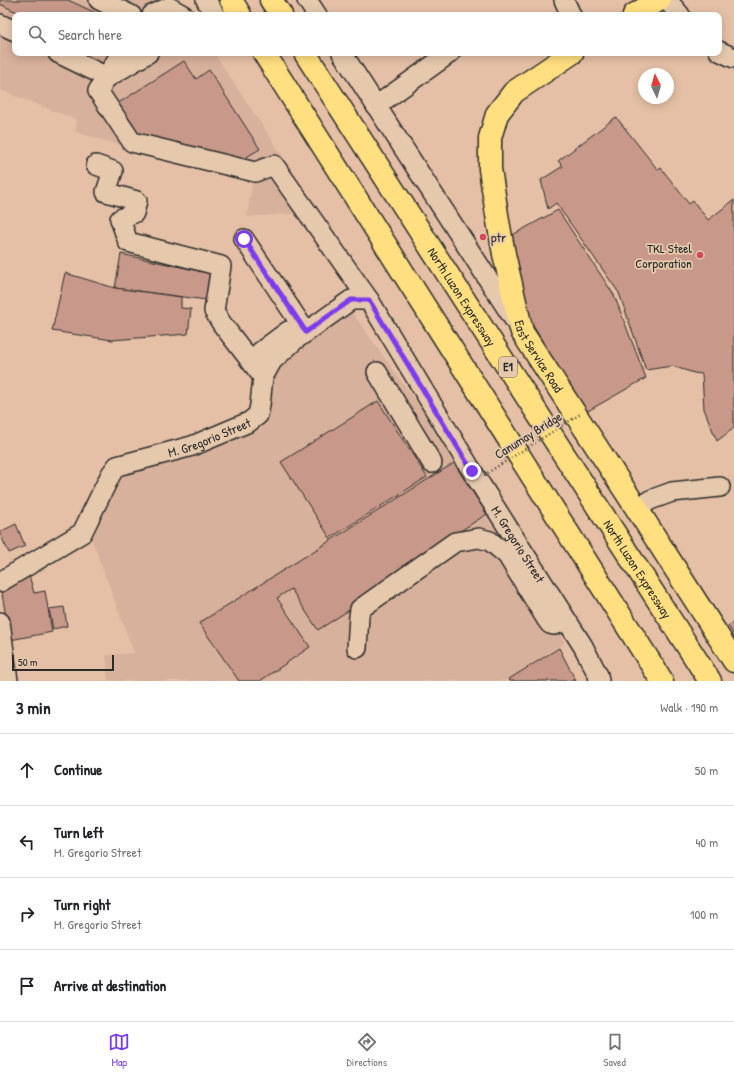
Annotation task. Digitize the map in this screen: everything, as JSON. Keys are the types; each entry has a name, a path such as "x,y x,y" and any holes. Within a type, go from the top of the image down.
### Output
{"main road":[{"path":"231,0 238,12"},
{"path":"271,0 278,12"},
{"name":"North Luzon Expressway","path":"307,56 710,681"},
{"path":"522,332 498,221 490,170 490,138 498,114 514,92 568,56"},
{"path":"269,60 662,681"},
{"name":"East Service Road","path":"522,332 734,661"}],"street":[{"path":"99,0 125,12"},
{"path":"206,0 213,12"},
{"path":"307,0 315,12"},
{"path":"564,0 570,12"},
{"path":"667,0 677,12"},
{"path":"158,12 169,7 178,12"},
{"path":"0,24 12,30"},
{"path":"722,52 734,58"},
{"path":"64,56 107,78"},
{"path":"119,56 98,91 132,142 255,172 274,165 369,300"},
{"path":"107,78 143,56"},
{"path":"259,56 269,60"},
{"name":"East Service Road","path":"344,56 522,332"},
{"path":"376,106 446,56"},
{"path":"96,165 113,171 106,192 137,201 134,213 120,219 128,242 221,266 214,310 215,313 263,377"},
{"path":"244,239 303,327"},
{"path":"260,352 303,327 351,288"},
{"name":"M. Gregorio Street","path":"0,582 82,533 111,474 117,466 192,446 249,422 258,415 263,377 272,361 295,340 303,327 351,300 369,300 472,471 583,646 598,675 599,681"},
{"path":"410,368 382,380 432,462"},
{"path":"637,509 650,500 672,492 720,487"},
{"path":"357,648 360,609 455,542 479,538 490,541 507,555 550,624 554,625 566,621"},
{"path":"0,622 5,676"}],"path":[{"name":"Canumay Bridge","path":"484,475 582,413"}],"shaded area":[{"path":"0,0 179,0 187,12 12,12 12,56 216,56 320,212 247,217 252,183 75,132 77,120 0,90"},
{"path":"352,312 457,459 565,643 509,679 510,681 108,681 106,655 134,653 92,540 114,475 198,453 261,429 270,404 277,368"}],"building":[{"path":"0,0 68,0 94,12 17,12 0,4"},
{"path":"184,61 196,79 209,70 260,149 243,159 140,138 117,104"},
{"path":"616,117 658,170 661,168 689,204 693,201 708,220 734,200 734,428 717,441 704,409 702,374 672,366 646,370 619,293 556,203 548,209 541,180 563,166 558,161"},
{"path":"558,210 614,295 646,378 586,412 527,316 505,239"},
{"path":"121,254 218,275 214,301 115,288"},
{"path":"65,273 115,288 181,297 181,308 191,309 188,334 112,340 52,331"},
{"path":"378,401 427,477 330,538 281,462"},
{"path":"454,463 487,514 432,549 435,555 318,630 291,589 277,598 310,647 260,681 239,681 199,623"},
{"path":"16,524 25,546 9,553 0,532"},
{"path":"29,575 34,593 45,591 52,632 10,640 1,588"},
{"path":"64,607 67,626 53,629 49,609"},
{"path":"734,622 734,635 728,626"},
{"path":"559,648 576,681 510,681 509,679"}],"place":[{"name":"ptr","path":"483,237"},
{"name":"TKL Steel Corporation","path":"700,255"}],"route":[{"path":"244,239 306,332 351,300 369,300 472,471"}]}
